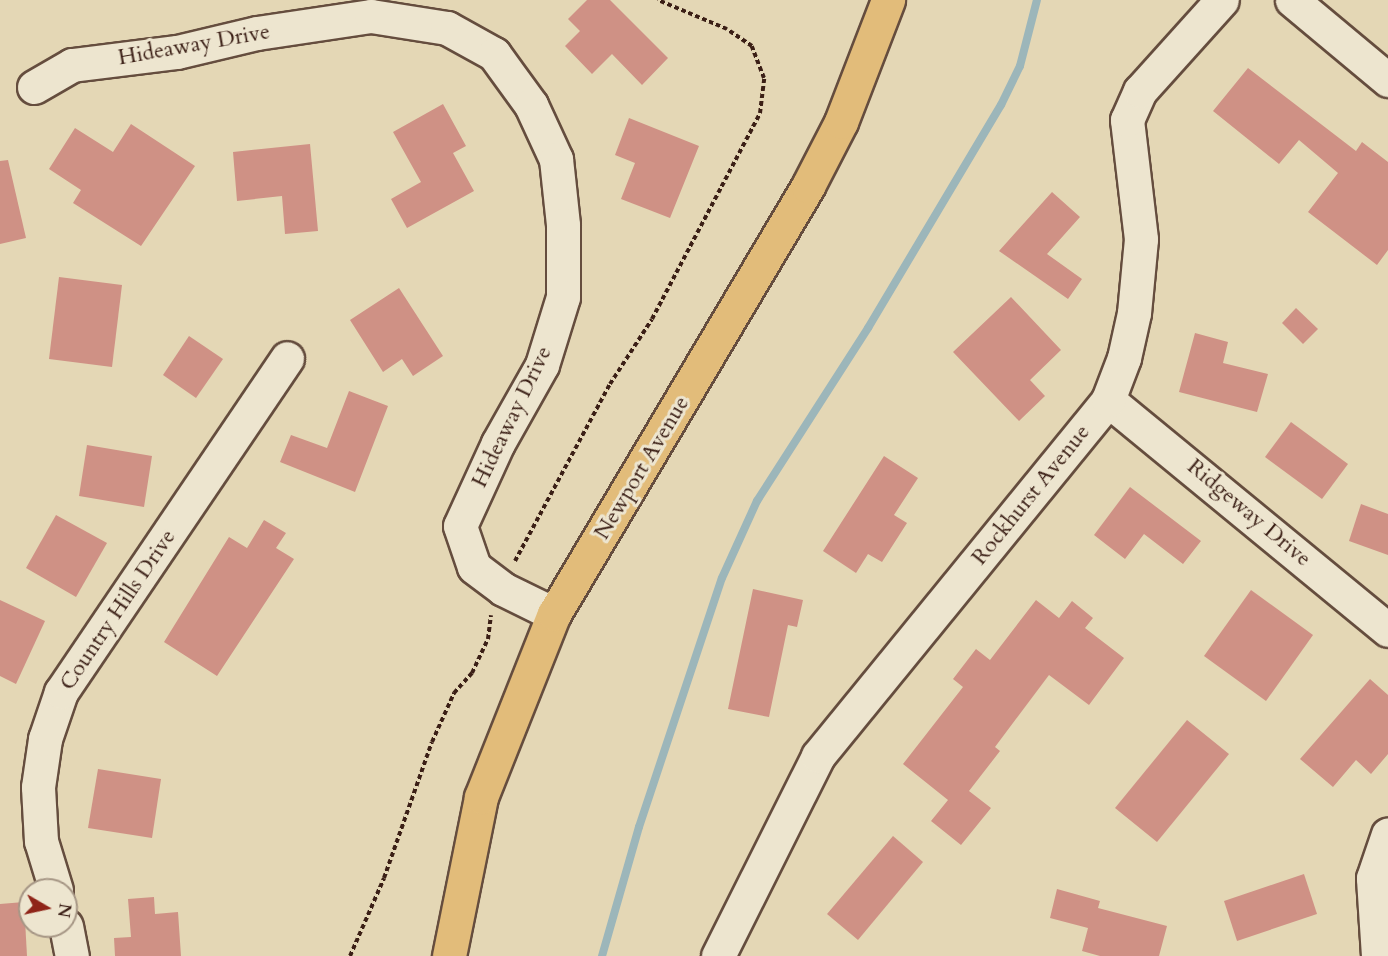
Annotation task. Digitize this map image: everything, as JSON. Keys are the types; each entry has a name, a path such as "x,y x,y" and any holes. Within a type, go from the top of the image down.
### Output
{"main road":[{"name":"Newport Avenue","path":"449,956 481,797 554,614 807,186 841,122 888,0"}],"street":[{"name":"Rockhurst Avenue","path":"718,956 818,756 1108,400 1124,358 1134,314 1141,239 1127,120 1140,91 1222,0"},
{"path":"1292,0 1388,80"},
{"name":"Hideaway Drive","path":"34,87 72,65 177,52 257,33 370,16 447,28 494,54 531,105 556,159 563,225 563,297 542,365 498,443 460,526 474,567 503,589 554,614"},
{"name":"Country Hills Drive","path":"52,878 41,841 38,787 45,739 61,692 287,358"},
{"name":"Ridgeway Drive","path":"1108,400 1388,630"},
{"path":"1378,956 1373,878 1388,834"},
{"path":"68,938 72,956"}],"path":[{"path":"350,956 384,878 432,742 454,693 472,673 515,554 610,384 652,319 760,113 764,78 752,46 727,29 658,0"}],"building":[{"path":"587,0 610,0 668,58 642,85 612,54 592,74 565,46 580,31 568,19"},
{"path":"1248,68 1356,151 1362,142 1388,162 1388,250 1377,265 1308,212 1338,173 1299,140 1279,164 1213,111"},
{"path":"443,104 466,146 453,153 474,191 407,228 391,199 421,182 393,132"},
{"path":"629,118 699,146 670,218 621,199 635,163 615,155"},
{"path":"131,124 195,166 141,246 73,203 81,190 49,169 75,128 113,152"},
{"path":"310,144 318,231 285,234 282,196 237,201 233,152"},
{"path":"8,160 26,238 0,244 0,161"},
{"path":"1052,192 1080,217 1047,254 1082,279 1068,299 999,251"},
{"path":"59,277 122,285 112,367 49,359"},
{"path":"399,288 443,356 413,376 402,359 383,372 350,320"},
{"path":"1011,297 1061,350 1030,380 1045,396 1019,421 953,352"},
{"path":"1296,308 1318,329 1303,344 1282,323"},
{"path":"1195,333 1228,342 1223,363 1268,374 1257,412 1179,392"},
{"path":"189,336 223,359 196,398 163,375"},
{"path":"349,391 388,406 355,492 280,462 291,435 327,448"},
{"path":"1291,422 1348,464 1322,499 1265,457"},
{"path":"87,445 152,456 144,507 79,496"},
{"path":"884,456 918,478 894,515 907,523 882,562 868,554 856,573 823,551"},
{"path":"1130,487 1201,541 1183,564 1144,534 1125,559 1094,535"},
{"path":"1361,504 1388,514 1388,555 1349,541"},
{"path":"56,515 107,543 76,597 26,568"},
{"path":"264,520 286,533 276,548 294,559 217,676 164,642 229,537 247,548"},
{"path":"753,589 803,600 797,627 788,625 769,717 728,709"},
{"path":"1251,590 1313,635 1266,701 1204,656"},
{"path":"0,600 45,621 16,684 0,676"},
{"path":"1036,600 1059,618 1072,601 1093,618 1085,628 1124,658 1089,705 1049,675 995,747 1000,751 969,791 991,808 961,845 931,821 948,800 903,764 963,687 953,679 976,649 990,660"},
{"path":"1370,679 1388,695 1388,754 1371,774 1356,760 1333,787 1300,759"},
{"path":"1187,720 1229,754 1157,842 1115,808"},
{"path":"98,769 161,779 152,838 88,828"},
{"path":"893,836 923,862 858,940 827,914"},
{"path":"1304,874 1317,914 1237,941 1224,901"},
{"path":"1057,889 1100,901 1098,908 1167,926 1159,956 1100,956 1082,951 1088,928 1050,918"},
{"path":"154,897 155,914 178,912 181,956 115,956 114,938 131,937 128,899"},
{"path":"18,902 18,938 26,938 27,956 0,956 0,904"}],"waterway":[{"path":"602,956 639,827 722,578 757,501 868,328 1001,105 1020,66 1037,0"}]}
